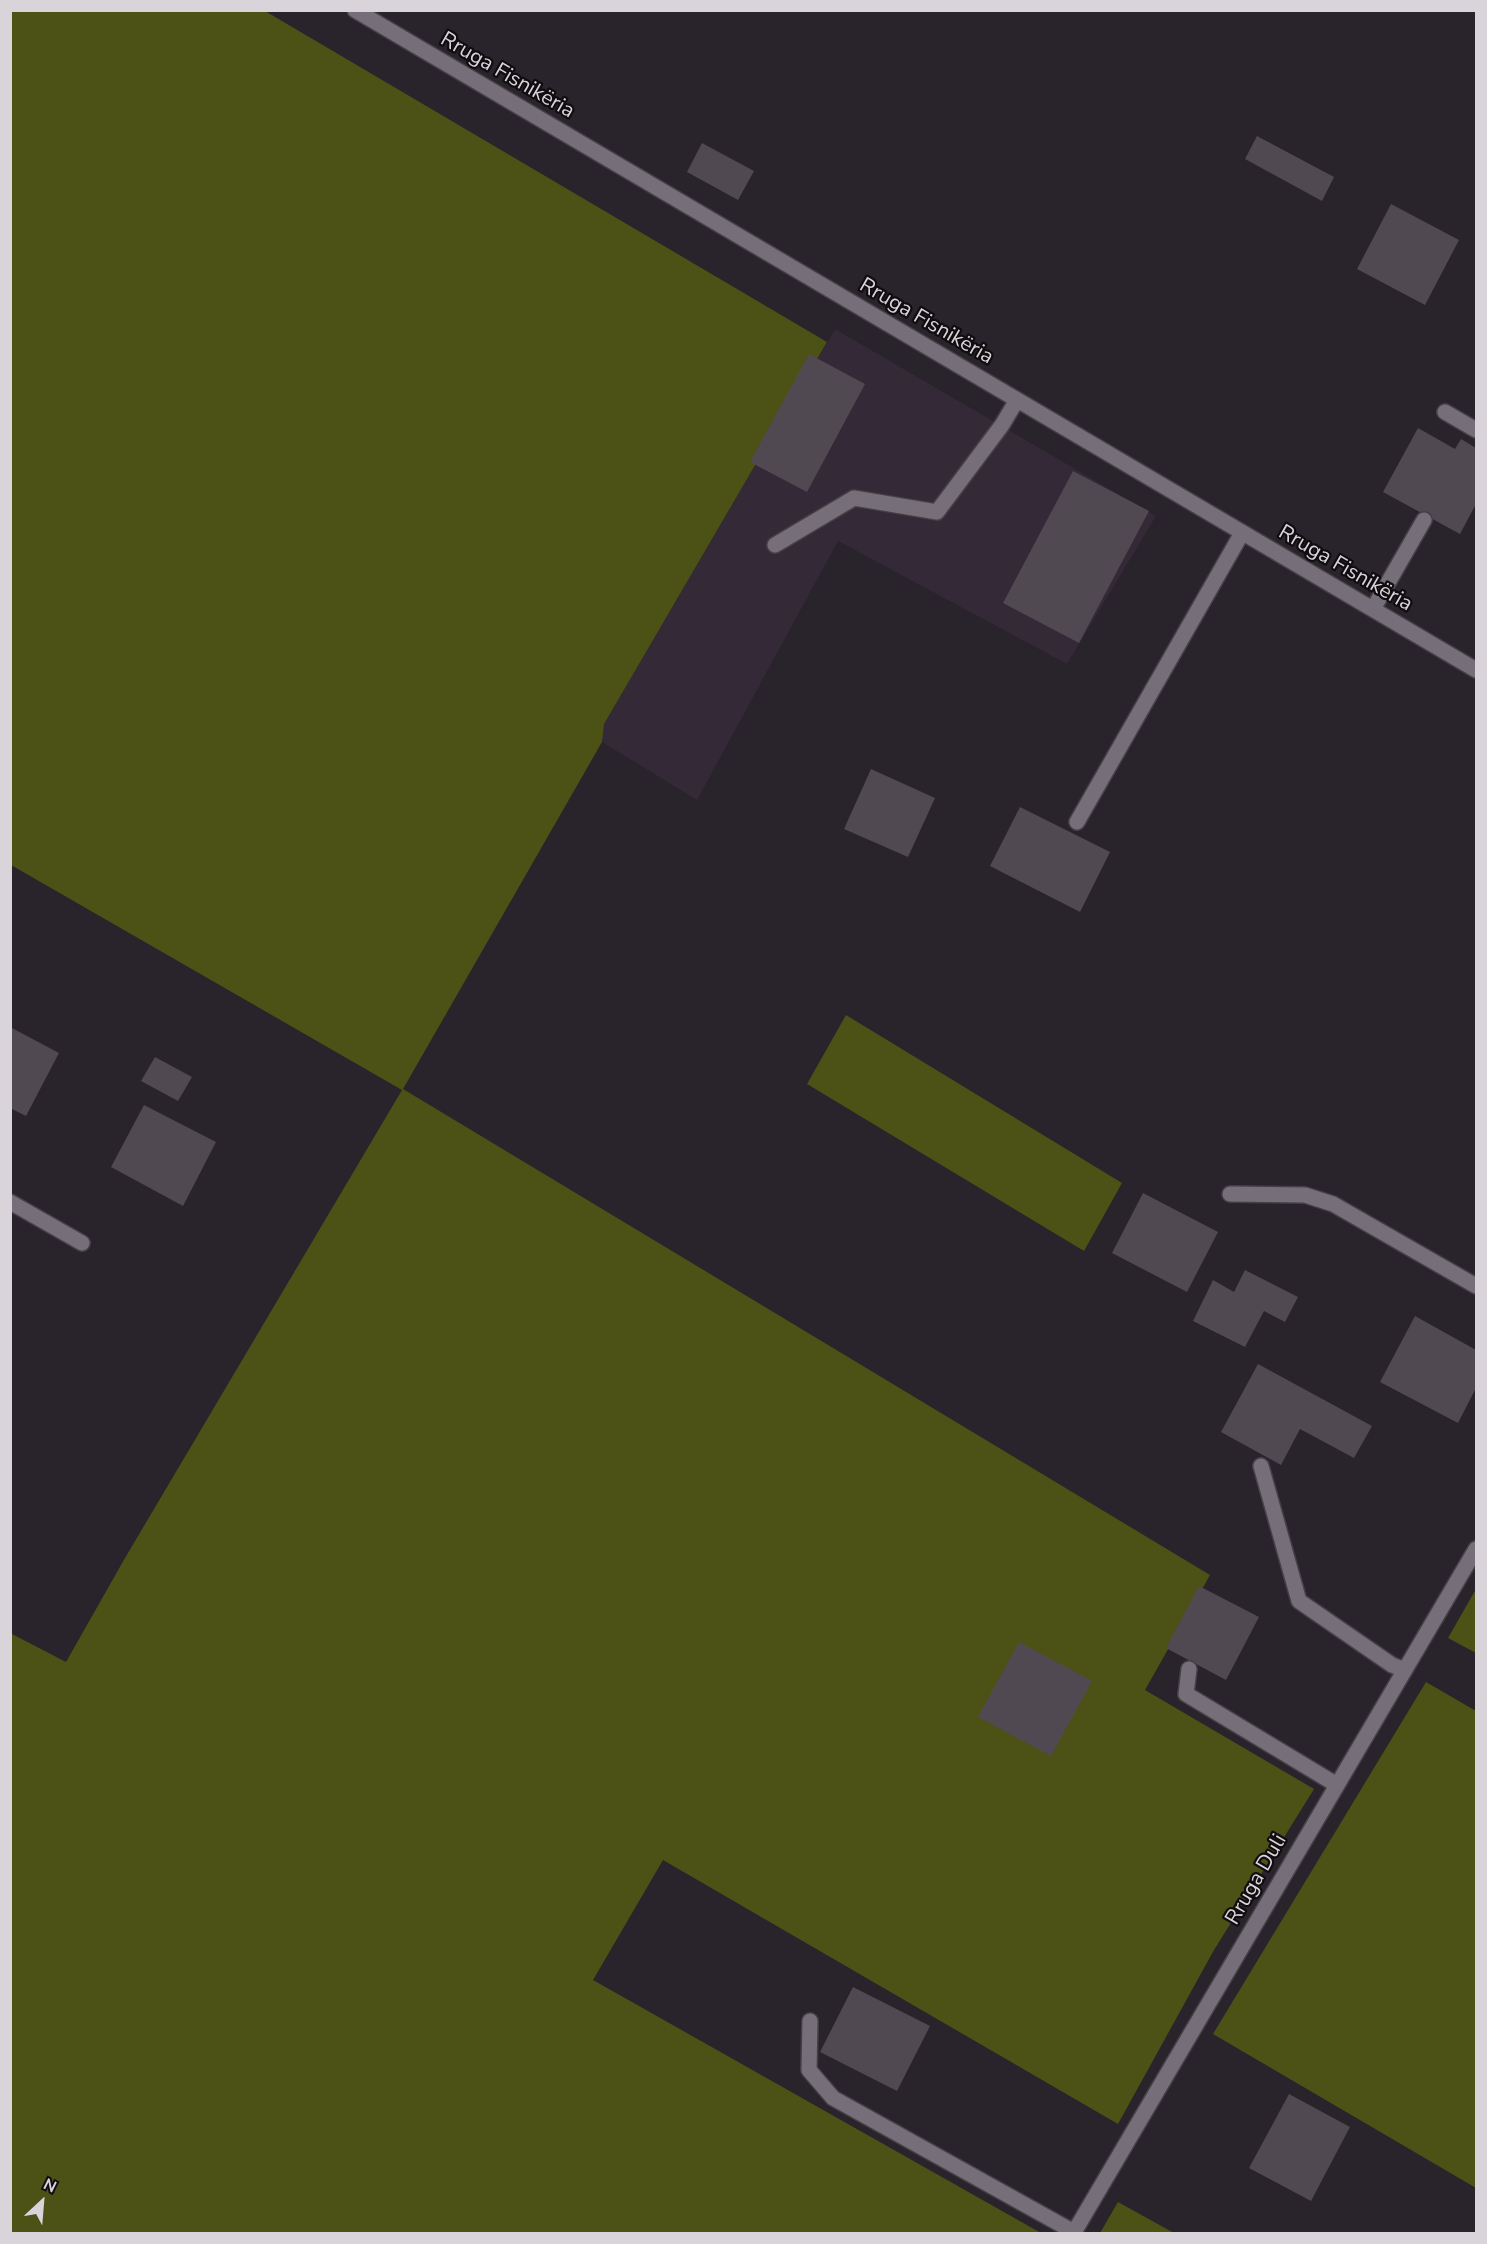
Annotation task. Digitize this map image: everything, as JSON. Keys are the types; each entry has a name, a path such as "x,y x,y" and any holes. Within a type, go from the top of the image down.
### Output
{"street":[{"name":"Rruga Fisnikëria","path":"355,10 1476,670"},
{"path":"775,545 854,498 937,512 1002,425 1017,400"},
{"path":"1445,411 1476,430"},
{"path":"1373,609 1424,520"},
{"path":"1077,822 1242,533"},
{"path":"1230,1194 1305,1195 1332,1204 1476,1287"},
{"path":"10,1202 81,1243"},
{"path":"1261,1466 1299,1601 1392,1665 1405,1670"},
{"name":"Rruga Duli","path":"1074,2233 1476,1549"},
{"path":"1190,1669 1186,1694 1337,1785"},
{"path":"810,2021 809,2070 833,2098 1074,2233"}],"shaded area":[{"path":"835,329 1156,516 1067,664 838,541 697,800 602,742 604,724"}],"green space":[{"path":"11,11 265,11 827,342 604,724 602,742 403,1089 1210,1575 1145,1690 1314,1789 1214,1950 1118,2124 663,1860 593,1980 1041,2233 11,2233 10,1633 66,1662 125,1558 402,1090 11,865"},
{"path":"846,1015 1122,1183 1084,1251 807,1084"},
{"path":"1476,1589 1476,1653 1448,1638"},
{"path":"1426,1682 1476,1711 1476,2188 1213,2034"},
{"path":"1118,2202 1174,2233 1100,2233"}],"building":[{"path":"1257,136 1334,177 1322,201 1245,159"},
{"path":"702,143 754,171 738,200 687,172"},
{"path":"1391,204 1459,240 1425,305 1357,269"},
{"path":"809,354 865,384 807,492 750,462"},
{"path":"1418,428 1455,449 1461,439 1476,448 1476,504 1460,534 1383,492"},
{"path":"1073,471 1149,511 1079,643 1003,603"},
{"path":"871,769 935,798 908,857 844,829"},
{"path":"1020,807 1110,852 1080,912 990,866"},
{"path":"10,1027 59,1053 26,1116 10,1108"},
{"path":"155,1057 192,1077 178,1101 141,1081"},
{"path":"144,1105 216,1142 183,1206 111,1167"},
{"path":"1143,1193 1218,1232 1187,1292 1112,1253"},
{"path":"1245,1270 1298,1297 1285,1322 1264,1311 1245,1347 1193,1321 1213,1280 1234,1292"},
{"path":"1415,1316 1476,1350 1476,1388 1458,1423 1380,1382"},
{"path":"1258,1364 1372,1426 1354,1458 1300,1429 1281,1465 1221,1432"},
{"path":"1199,1586 1259,1617 1226,1680 1166,1648"},
{"path":"1019,1642 1092,1681 1051,1756 978,1717"},
{"path":"853,1987 930,2026 897,2091 820,2052"},
{"path":"1289,2094 1350,2127 1311,2201 1249,2168"}]}
